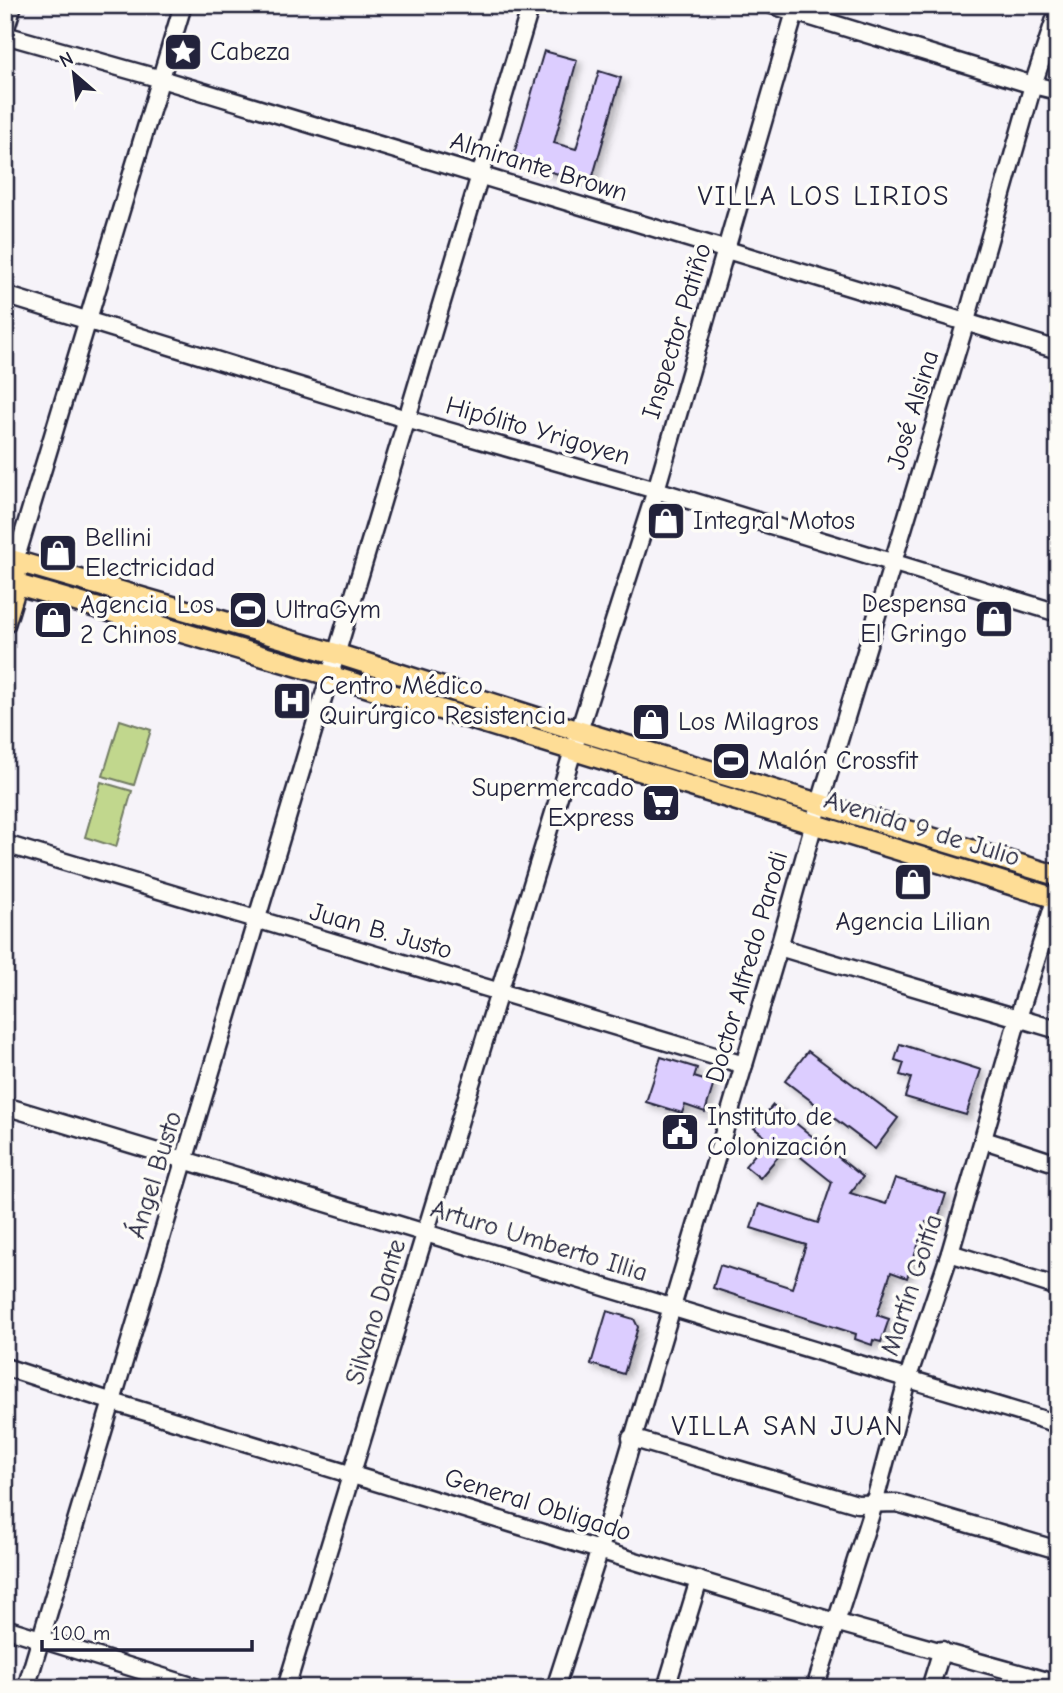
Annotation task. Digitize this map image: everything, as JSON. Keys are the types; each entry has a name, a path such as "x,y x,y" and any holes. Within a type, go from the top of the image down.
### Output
{"main road":[{"path":"5,622 10,573"},
{"name":"Avenida 9 de Julio","path":"10,573 337,654 576,741 814,823 1057,896"},
{"name":"Avenida 9 de Julio","path":"10,573 331,676 820,803 1058,876"}],"street":[{"path":"5,33 13,5"},
{"path":"10,573 183,5"},
{"name":"Ángel Busto","path":"26,1688 531,5"},
{"path":"772,5 796,9 1058,91"},
{"name":"Inspector Patiño","path":"576,741 656,490 796,9"},
{"name":"José Alsina","path":"814,823 966,321 1033,85 1058,10"},
{"name":"Almirante Brown","path":"5,33 1058,350"},
{"name":"Hipólito Yrigoyen","path":"5,295 406,419 656,490 1058,613"},
{"name":"Silvano Dante","path":"286,1688 576,741"},
{"name":"Doctor Alfredo Parodi","path":"555,1688 600,1549 814,823"},
{"name":"Juan B. Justo","path":"5,844 744,1065"},
{"name":"Martín Goitía","path":"815,1688 874,1504 907,1380 950,1253 1018,1018 1057,896"},
{"path":"779,947 1058,1030"},
{"name":"Arturo Umberto Illia","path":"5,1106 1058,1424"},
{"path":"984,1140 1058,1164"},
{"path":"950,1253 1058,1287"},
{"name":"General Obligado","path":"5,1367 835,1622 942,1650 1038,1683 1058,1684"},
{"path":"631,1438 857,1504 897,1503 1058,1550"},
{"path":"666,1688 699,1580"},
{"path":"5,1628 198,1688"},
{"path":"930,1688 942,1650"}],"green space":[{"path":"36,573 321,660 319,668 34,581"},
{"path":"345,668 559,733 556,741 343,675"},
{"path":"120,720 151,730 134,785 103,776"},
{"path":"583,738 795,805 793,811 581,745"},
{"path":"101,782 132,791 116,847 85,837"},
{"path":"824,812 1038,876 1035,883 821,820"}],"building":[{"path":"544,51 577,60 554,143 576,149 599,71 621,78 591,183 519,163 521,156 514,154"},
{"path":"900,1044 981,1070 966,1115 905,1097 911,1078 900,1075 904,1063 895,1060"},
{"path":"808,1051 898,1118 875,1149 785,1081"},
{"path":"661,1057 697,1068 694,1077 714,1083 705,1112 685,1105 682,1113 646,1102"},
{"path":"773,1105 863,1177 850,1193 886,1204 895,1178 946,1194 936,1225 926,1222 907,1278 891,1272 877,1315 889,1319 881,1342 873,1340 872,1345 855,1339 856,1334 713,1288 720,1265 792,1288 806,1245 751,1228 759,1204 818,1223 832,1182 787,1146 760,1178 745,1166 768,1139 754,1128"},
{"path":"607,1311 634,1319 638,1327 624,1374 591,1364"}],"place":[{"name":"Cabeza","path":"183,52"},
{"name":"Integral Motos","path":"666,521"},
{"name":"Bellini Electricidad","path":"58,553"},
{"name":"UltraGym","path":"248,610"},
{"name":"Despensa El Gringo","path":"994,619"},
{"name":"Agencia Los 2 Chinos","path":"53,620"},
{"name":"Centro Médico Quirúrgico Resistencia","path":"292,701"},
{"name":"Los Milagros","path":"651,722"},
{"name":"Malón Crossfit","path":"731,761"},
{"name":"Supermercado Express","path":"661,803"},
{"name":"Agencia Lilian","path":"913,882"},
{"name":"Instituto de Colonización","path":"680,1132"}],"district":[{"name":"VILLA LOS LIRIOS","path":"824,196"},
{"name":"VILLA SAN JUAN","path":"788,1426"}]}
